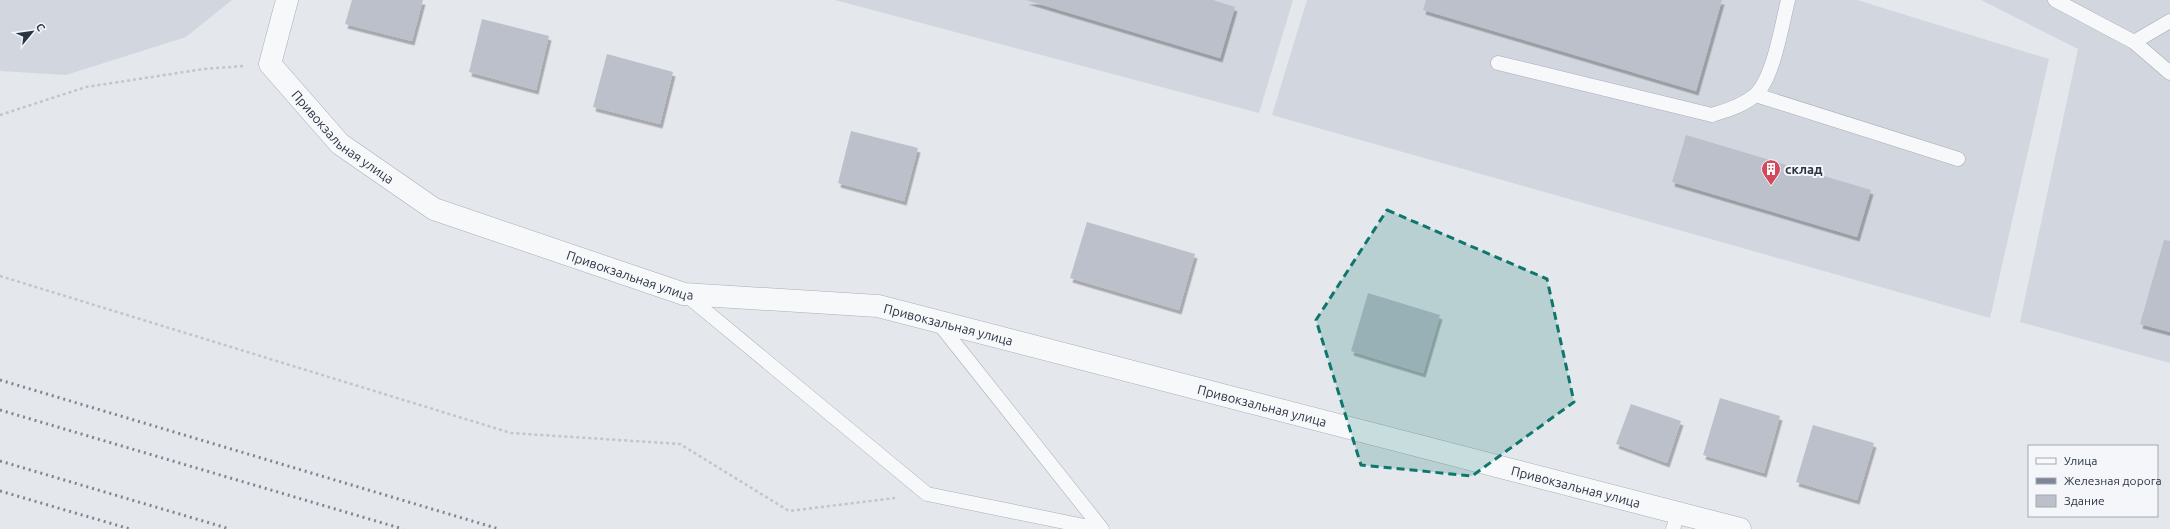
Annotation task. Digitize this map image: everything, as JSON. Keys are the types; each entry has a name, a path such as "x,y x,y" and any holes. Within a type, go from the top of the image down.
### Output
{"street":[{"path":"270,64 287,0"},
{"name":"Привокзальная улица","path":"270,64 340,144 434,209 684,294 878,306 1675,521 1740,529"}],"lane":[{"path":"1498,63 1712,115 1738,106 1756,95 1768,76 1788,0"},
{"path":"2055,0 2134,42 2170,73"},
{"path":"2134,42 2170,21"},
{"path":"1756,95 1958,159"},
{"path":"684,294 927,494 1100,529"},
{"path":"937,321 1100,529"}],"path":[{"path":"0,115 86,87 204,69 270,64"},
{"path":"0,276 511,434 680,444 789,511 927,494"}],"highlighted area":[{"path":"1387,210 1547,279 1574,402 1472,476 1361,465 1316,320"}],"shaded area":[{"path":"0,0 232,0 186,37 66,75 0,71"},
{"path":"835,0 1293,0 1259,113"},
{"path":"1307,0 1857,0 2049,59 1990,318 1272,115"},
{"path":"1981,0 2170,0 2170,363 2020,322 2078,49"}],"building":[{"path":"352,0 423,0 412,41 345,24"},
{"path":"1026,0 1213,0 1235,7 1220,58"},
{"path":"1426,0 1722,0 1696,91 1423,10"},
{"path":"482,19 549,36 536,90 469,72"},
{"path":"607,54 673,72 660,124 593,107"},
{"path":"851,131 918,148 904,201 838,183"},
{"name":"склад","path":"1686,135 1871,190 1857,237 1672,182"},
{"path":"1087,222 1195,254 1179,310 1070,278"},
{"path":"2164,240 2170,241 2170,332 2140,324"},
{"path":"1368,293 1440,315 1423,373 1351,351"},
{"path":"1720,398 1780,416 1764,473 1703,455"},
{"path":"1631,404 1681,421 1667,463 1616,444"},
{"path":"1813,425 1874,443 1857,500 1796,482"}],"railway":[{"path":"0,380 499,529"},
{"path":"0,410 403,529"},
{"path":"0,461 230,529"},
{"path":"0,491 130,529"}],"place":[{"name":"склад","path":"1771,186"}]}
